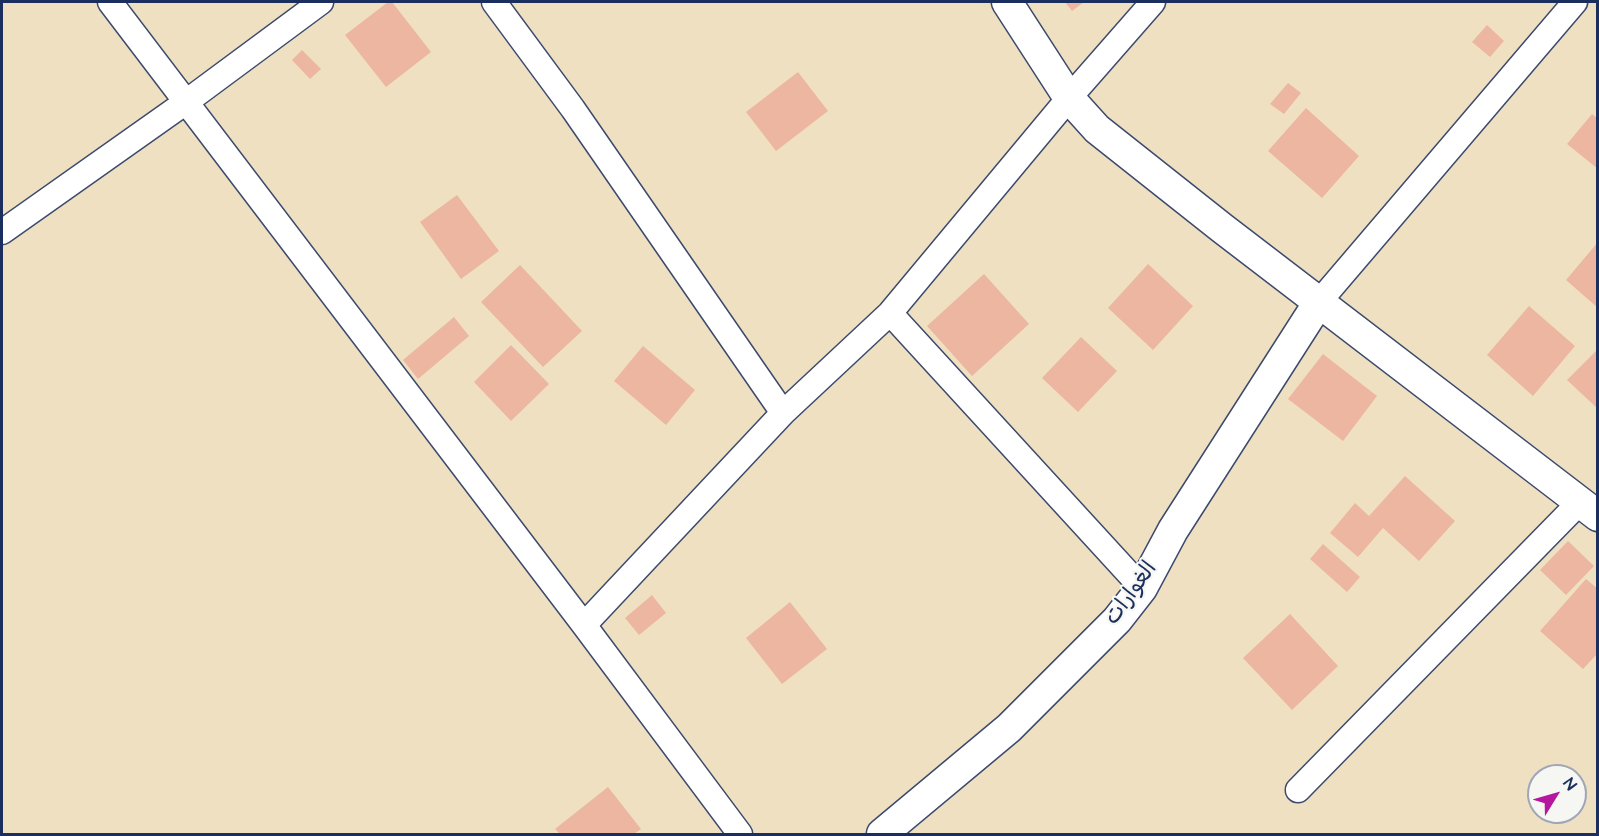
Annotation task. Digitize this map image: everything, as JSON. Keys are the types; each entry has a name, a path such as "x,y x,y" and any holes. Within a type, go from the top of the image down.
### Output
{"street":[{"path":"110,2 740,834"},
{"path":"2,232 186,102 321,2"},
{"path":"494,2 573,109 783,413"},
{"path":"1007,2 1069,98 1097,129 1589,509 1298,790"},
{"path":"584,625 783,413 890,313 1069,98 1153,2"},
{"path":"1319,302 1575,2"},
{"name":"الغوارات","path":"882,834 1009,728 1117,620 1142,588 1173,530 1319,302"},
{"path":"890,313 1142,588"}],"building":[{"path":"388,2 392,2 431,52 386,87 345,35"},
{"path":"1065,2 1084,2 1072,11"},
{"path":"1487,25 1504,41 1490,57 1472,42"},
{"path":"302,50 321,69 310,79 292,60"},
{"path":"798,72 828,111 776,151 746,112"},
{"path":"1288,83 1301,93 1284,114 1270,104"},
{"path":"1306,108 1359,156 1322,198 1268,151"},
{"path":"1592,114 1598,119 1598,169 1567,144"},
{"path":"457,195 499,251 461,279 420,222"},
{"path":"1598,242 1598,308 1566,280"},
{"path":"1148,264 1193,306 1153,350 1108,308"},
{"path":"520,265 582,331 543,367 481,302"},
{"path":"984,274 1029,324 972,376 927,326"},
{"path":"1529,306 1575,346 1533,396 1487,355"},
{"path":"454,317 469,336 418,379 403,360"},
{"path":"1081,337 1117,371 1078,412 1042,378"},
{"path":"511,345 549,384 511,421 474,382"},
{"path":"643,346 695,390 666,425 614,381"},
{"path":"1598,349 1598,409 1567,380"},
{"path":"1323,354 1377,396 1343,441 1288,399"},
{"path":"1405,476 1455,521 1419,561 1383,528 1358,557 1330,533 1355,503 1369,516"},
{"path":"1568,541 1594,566 1566,595 1540,570"},
{"path":"1323,544 1360,577 1347,592 1310,559"},
{"path":"1586,579 1598,589 1598,653 1583,669 1540,631"},
{"path":"652,595 666,613 639,635 625,618"},
{"path":"790,602 827,649 782,684 746,638"},
{"path":"1290,614 1338,666 1292,710 1243,658"},
{"path":"608,787 641,829 634,834 560,834 555,829"}]}
